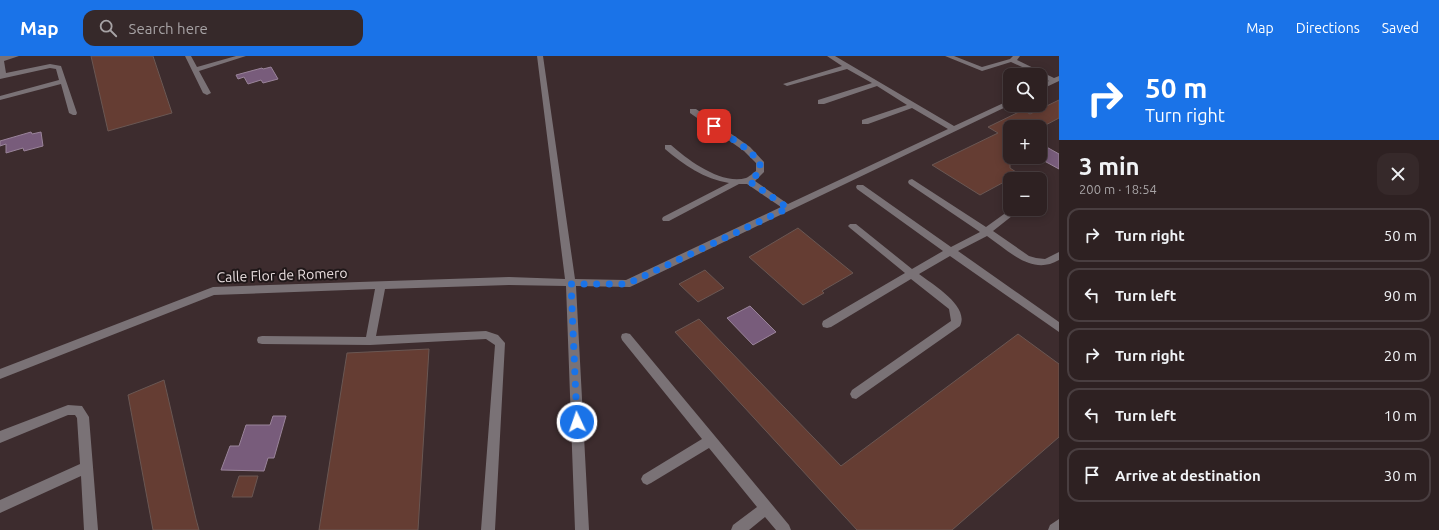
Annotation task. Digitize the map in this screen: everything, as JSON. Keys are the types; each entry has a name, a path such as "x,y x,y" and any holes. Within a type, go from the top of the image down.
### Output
{"street":[{"path":"16,56 0,58 2,76 50,66 59,67 73,113"},
{"path":"188,56 207,93"},
{"path":"194,70 244,56"},
{"path":"540,56 571,284 582,530"},
{"path":"830,56 954,129"},
{"path":"948,56 982,69 1015,58 1057,80"},
{"path":"787,84 847,67"},
{"path":"1047,85 1057,80"},
{"path":"0,98 63,81"},
{"path":"821,102 877,84"},
{"path":"865,122 913,105"},
{"name":"Calle Flor de Romero","path":"0,374 213,291 509,281 571,284 627,284 1003,105"},
{"path":"666,219 736,183 749,181 760,172 760,162 747,149 693,111"},
{"path":"668,147 680,159 704,173 736,183"},
{"path":"749,181 788,208"},
{"path":"912,182 1026,258 1038,263 1047,263 1059,255"},
{"path":"860,187 1059,328"},
{"path":"827,324 950,251 980,237 1007,216"},
{"path":"853,226 953,307 956,315 956,323 856,394"},
{"path":"370,341 381,286"},
{"path":"262,340 370,341 486,335 494,338 500,343 488,530"},
{"path":"626,337 784,530"},
{"path":"0,437 68,410 78,410 83,416 91,530"},
{"path":"647,479 711,440"},
{"path":"0,507 87,467"},
{"path":"738,530 766,509"},
{"path":"1055,530 1059,526"}],"shaded area":[{"path":"271,67 278,79 263,83 261,80 248,84 244,77 238,79 236,75 262,68"},
{"path":"31,132 32,134 41,132 43,146 24,151 23,148 6,153 6,144 0,146 0,141"},
{"path":"1047,147 1059,154 1059,169 1047,162"},
{"path":"750,306 776,332 753,345 727,318"},
{"path":"273,416 286,416 274,458 268,458 264,471 221,470 230,446 239,446 246,425 270,425"}],"building":[{"path":"91,56 153,56 172,113 108,131"},
{"path":"1059,100 1059,118 1047,124 1047,120 1003,120 1003,164 1010,164 1010,168 1016,172 1003,172 1003,183 980,195 932,165 998,133 988,127 1019,112 1026,112 1030,114 1034,112 1047,112 1047,106"},
{"path":"798,228 853,273 822,291 824,293 803,305 749,257"},
{"path":"705,270 724,288 698,302 679,284"},
{"path":"699,319 841,466 1018,334 1059,364 1059,437 952,530 857,530 675,332"},
{"path":"429,349 418,530 319,530 347,353"},
{"path":"164,380 199,530 153,530 128,395"},
{"path":"239,476 258,476 252,497 232,497"}],"route":[{"path":"577,422 571,284 627,284 788,208 749,181 760,172 760,162 747,149 714,126"}]}
